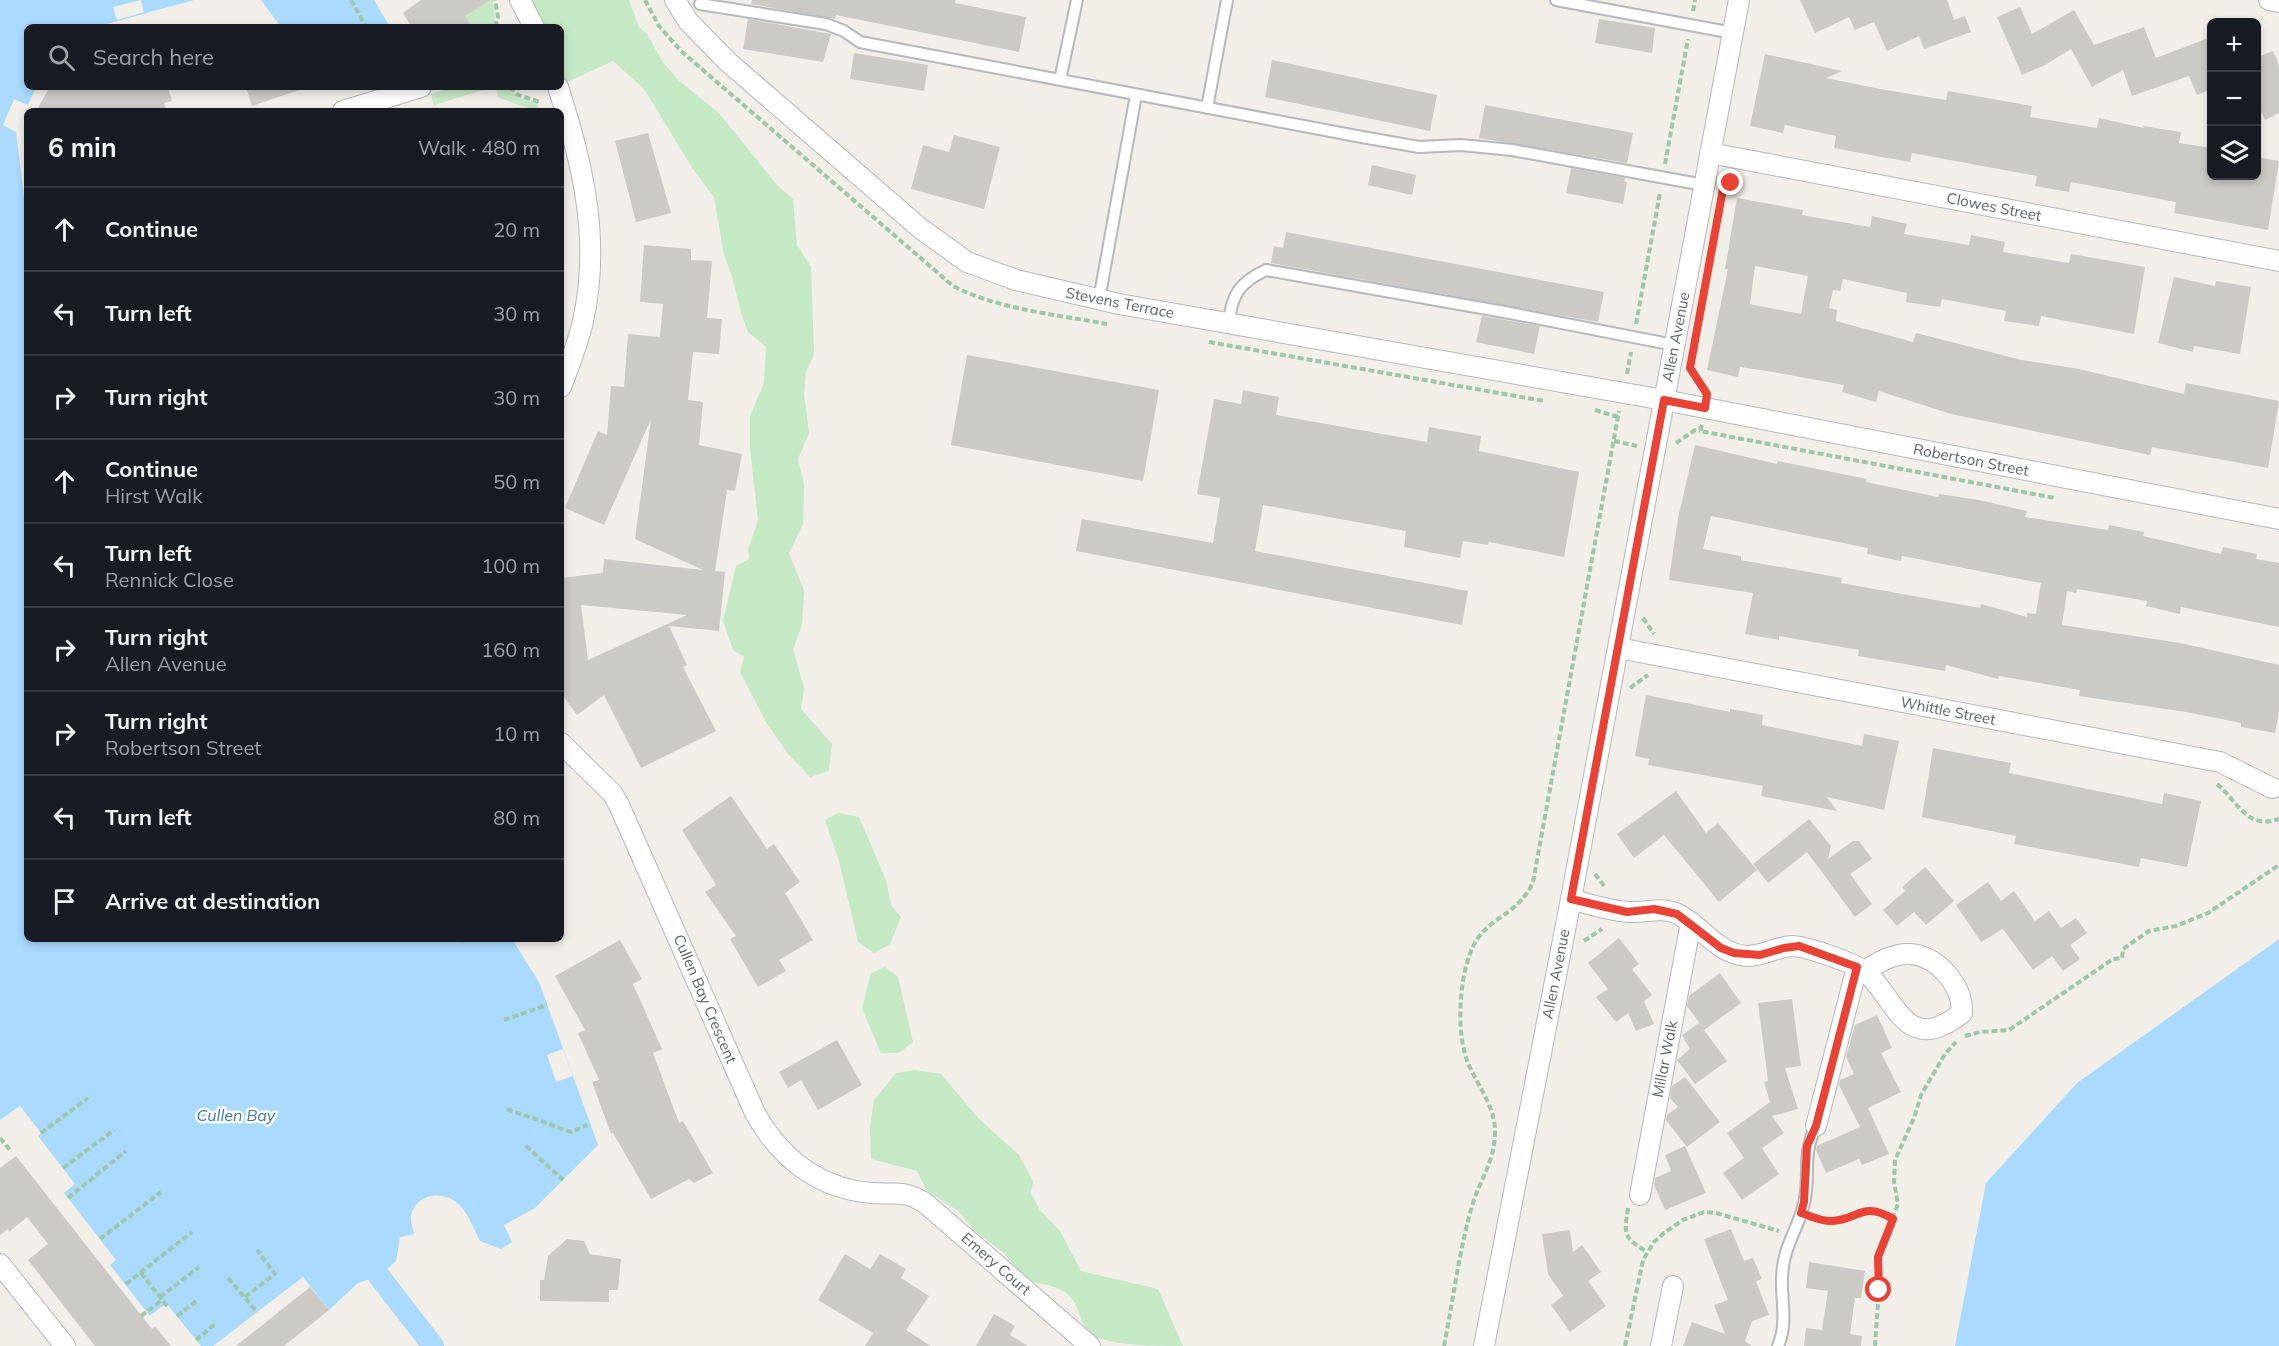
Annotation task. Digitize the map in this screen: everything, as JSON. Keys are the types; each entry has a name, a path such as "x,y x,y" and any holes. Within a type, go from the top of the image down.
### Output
{"street":[{"path":"520,0 532,24"},
{"name":"Stevens Terrace","path":"675,0 688,21 728,62 945,248 968,262 1008,278 1099,300 1664,400"},
{"name":"Allen Avenue","path":"1484,1346 1571,899 1739,0"},
{"path":"2270,0 2279,2"},
{"path":"353,108 411,90"},
{"path":"559,90 564,108"},
{"path":"564,109 585,188 591,236 583,322 564,378"},
{"name":"Clowes Street","path":"1710,153 2279,261"},
{"name":"Robertson Street","path":"1664,400 2279,519"},
{"name":"Whittle Street","path":"1618,648 2220,762 2272,788"},
{"name":"Cullen Bay Crescent","path":"564,746 612,793 620,805 755,1113 769,1137 789,1158 818,1177 860,1191 897,1192"},
{"path":"1571,899 1627,912 1661,910 1677,914 1712,941 1734,953 1760,955 1799,946 1862,969 1895,1011 1915,1028 1929,1030 1948,1024 1962,1013 1962,1000 1954,982 1934,962 1906,954 1862,969"},
{"name":"Millar Walk","path":"1640,1195 1690,922"},
{"path":"1816,1126 1862,969"},
{"name":"Emery Court","path":"897,1192 906,1192 925,1203 1090,1346"},
{"path":"0,1264 64,1346"},
{"path":"1661,1346 1673,1286"}],"lane":[{"path":"1060,80 1077,0"},
{"path":"1207,108 1227,0"},
{"path":"1556,0 1733,33"},
{"path":"700,3 826,24 844,31 860,42 1419,147 1461,145 1512,150 1704,185"},
{"path":"1099,300 1136,95"},
{"path":"1229,324 1230,303 1235,295 1249,280 1266,270 1674,345"},
{"path":"1778,1346 1784,1316 1781,1279 1785,1250 1804,1202 1807,1146 1816,1126"}],"path":[{"path":"358,0 352,2 364,24"},
{"path":"495,0 498,17 496,24"},
{"path":"1444,1346 1473,1204 1489,1170 1495,1135 1494,1119 1489,1103 1463,1050 1462,996 1470,952 1480,934 1526,898 1533,882 1695,0"},
{"path":"513,90 518,95 539,100 541,108"},
{"path":"1721,200 1723,189 1738,178 1749,181"},
{"path":"1692,357 1690,368 1707,394 1700,431 2059,499"},
{"path":"1875,1346 1879,1290 1878,1257 1898,1204 1894,1182 1895,1160 1914,1118 1921,1095 1952,1046 1974,1033 2009,1030 2112,959 2122,958 2123,949 2139,937 2150,931 2176,926 2208,913 2279,865"},
{"path":"504,1020 547,1005"},
{"path":"41,1133 88,1098"},
{"path":"507,1109 571,1132 587,1125"},
{"path":"63,1168 114,1130"},
{"path":"0,1138 10,1150"},
{"path":"526,1146 563,1180"},
{"path":"68,1198 126,1151"},
{"path":"100,1239 162,1192"},
{"path":"1801,1213 1827,1221 1870,1211 1882,1213 1893,1219"},
{"path":"1625,1346 1643,1260 1654,1242 1683,1220 1704,1212 1716,1213 1791,1236"},
{"path":"126,1284 192,1232"},
{"path":"245,1297 275,1274 257,1250"},
{"path":"141,1316 199,1267"},
{"path":"141,1273 167,1306"},
{"path":"228,1278 257,1312"},
{"path":"177,1316 198,1300"},
{"path":"196,1340 216,1323"}],"green space":[{"path":"473,0 493,0 494,24 470,24 465,16 475,9"},
{"path":"528,0 629,0 639,27 647,34 662,61 679,81 719,113 777,185 793,199 797,245 811,267 814,355 806,371 804,394 809,433 798,459 804,485 803,524 789,553 804,591 802,625 793,649 804,688 801,709 832,744 829,771 810,777 788,754 766,722 740,672 744,657 733,650 723,621 736,566 749,559 748,549 758,521 750,448 750,416 764,383 766,347 748,332 741,313 724,255 714,197 693,169 644,89 613,61 565,83 564,24 540,24"},
{"path":"444,90 483,90 434,105 431,94"},
{"path":"496,90 511,90 518,98 538,103 537,108 528,108 499,98"},
{"path":"838,813 859,817 886,880 891,905 901,917 890,944 874,953 858,942 839,861 825,820"},
{"path":"885,967 898,977 913,1042 899,1053 881,1053 862,1009 871,973"},
{"path":"915,1070 941,1074 979,1119 1019,1155 1033,1181 1031,1193 1040,1210 1060,1231 1081,1271 1158,1289 1183,1346 1123,1343 1092,1335 1085,1327 1075,1303 1068,1294 1051,1286 1026,1281 1004,1253 975,1231 958,1211 927,1191 917,1171 871,1159 870,1128 874,1100 896,1073"}],"water":[{"name":"Cullen Bay","path":"0,0 194,0 107,24 24,24 24,90 35,90 27,108 24,108 24,114 16,132 24,196 24,942 514,942 539,982 598,1145 535,1208 504,1225 512,1242 501,1249 480,1241 467,1215 456,1202 443,1196 429,1197 417,1203 413,1209 411,1223 414,1234 400,1237 396,1261 379,1276 358,1283 329,1310 303,1277 213,1346 201,1346 166,1303 150,1316 110,1265 116,1260 64,1193 75,1184 38,1136 41,1133 20,1106 0,1120"},
{"path":"261,0 374,0 388,24 279,24"},
{"path":"2279,939 2279,1346 1955,1346 1986,1183 2077,1083"}],"pier":[{"path":"141,0 144,12 117,20 113,7"},
{"path":"14,99 28,105 24,108 24,114 16,132 3,125"},
{"path":"563,1049 573,1076 556,1082 547,1055"}],"building":[{"path":"421,0 490,0 465,16 470,24 410,24 403,13"},
{"path":"752,0 955,0 955,3 1026,17 1019,52 836,15 835,19 751,4"},
{"path":"1800,0 1947,0 1954,20 1965,16 1971,32 1924,49 1919,36 1887,51 1874,22 1855,30 1849,17 1815,33"},
{"path":"2020,7 2032,34 2074,10 2094,45 2144,27 2156,58 2207,39 2207,91 2197,95 2189,76 2132,96 2123,70 2092,87 2071,49 2045,65 2022,75 1997,17"},
{"path":"748,19 831,34 823,62 743,49"},
{"path":"1599,19 1655,28 1652,53 1595,43"},
{"path":"2273,51 2279,65 2279,113 2265,120 2261,111 2261,56"},
{"path":"854,53 928,65 924,91 850,79"},
{"path":"1765,54 1842,71 1826,78 1880,89 1946,100 1948,91 2032,106 2030,117 2097,128 2099,118 2144,128 2143,126 2181,132 2179,143 2207,147 2207,180 2261,180 2261,158 2279,161 2268,230 2174,213 2176,202 2071,182 2069,192 2035,186 2037,176 1912,153 1910,162 1834,148 1836,136 1785,125 1783,133 1750,126"},
{"path":"1272,60 1437,95 1430,131 1265,97"},
{"path":"48,90 169,90 172,101 164,103 165,108 38,108"},
{"path":"247,90 299,90 252,106"},
{"path":"1485,105 1633,133 1627,163 1479,138"},
{"path":"648,133 671,213 636,222 615,141"},
{"path":"954,135 1000,147 984,209 911,189 923,145 949,152"},
{"path":"1372,165 1416,175 1412,195 1368,185"},
{"path":"1571,168 1625,178 1624,181 1627,182 1623,204 1566,193"},
{"path":"1737,198 1803,210 1802,215 1870,227 1872,216 1907,224 1904,234 1969,245 1971,235 2005,242 2003,252 2069,263 2071,254 2145,267 2134,334 2041,316 2039,326 2004,321 2006,311 1942,299 1940,307 1906,302 1907,293 1843,279 1840,291 1833,290 1829,308 1837,310 1836,321 1913,342 1916,333 2022,360 2079,369 2184,394 2186,383 2279,401 2268,468 2152,447 2150,455 1951,414 1879,391 1876,402 1842,392 1844,385 1773,372 1740,367 1738,377 1707,370 1728,269 1725,269","holes":["1755,266 1808,276 1801,314 1750,304"]},
{"path":"1286,232 1604,292 1598,322 1271,263 1274,246 1283,248"},
{"path":"644,245 691,249 691,260 712,261 707,318 722,319 719,354 693,352 688,400 703,402 699,445 742,454 735,491 727,490 715,571 725,572 719,631 669,626 687,665 683,667 716,731 641,768 604,695 577,715 564,697 564,578 603,573 604,559 703,570 635,539 651,419 604,525 565,508 598,431 607,435 611,386 624,387 628,334 660,337 663,304 640,302","holes":["581,605 687,615 588,660"]},
{"path":"2174,277 2215,286 2216,281 2251,287 2240,354 2194,346 2193,352 2158,343"},
{"path":"1482,316 1540,326 1534,354 1476,342"},
{"path":"967,355 1159,390 1143,481 951,445"},
{"path":"1243,390 1279,397 1276,415 1427,442 1429,427 1481,436 1479,451 1579,472 1564,557 1489,542 1488,545 1463,541 1460,558 1404,547 1406,531 1263,505 1255,551 1468,591 1462,625 1076,551 1082,519 1213,543 1220,498 1197,494 1214,399 1241,404"},
{"path":"1695,445 1777,464 1778,461 1867,479 1866,482 1938,497 1939,494 1979,500 2027,511 2025,517 2108,530 2109,525 2144,532 2143,536 2221,554 2223,547 2257,554 2256,559 2279,563 2279,627 2181,607 2180,614 2146,606 2147,601 2077,589 2076,593 2067,591 2062,625 2180,643 2279,665 2279,712 2275,733 2241,727 2241,723 2186,712 2079,696 2080,690 1999,676 1998,679 1946,665 1945,671 1858,656 1859,650 1779,636 1779,640 1745,634 1753,593 1669,580 1678,518","holes":["1711,516 1868,548 1867,554 1901,561 1902,556 2041,583 2036,614 2027,613 2027,617 1981,604 1980,608 1841,583 1842,578 1741,560 1741,556 1703,549"]},
{"path":"1646,695 1730,712 1730,709 1763,715 1762,725 1862,746 1864,734 1899,741 1884,810 1827,797 1837,811 1761,796 1763,786 1648,765 1649,759 1635,756"},
{"path":"1933,748 2011,763 2009,773 2162,804 2164,793 2201,801 2187,867 2141,858 2139,867 2014,844 2016,836 1922,817"},
{"path":"1676,791 1706,833 1718,823 1757,870 1719,902 1664,835 1634,858 1617,834"},
{"path":"731,796 767,849 774,844 800,882 785,893 813,940 779,960 786,971 758,987 730,939 736,936 705,892 716,885 682,830"},
{"path":"1809,819 1831,846 1828,859 1853,841 1859,841 1872,859 1850,874 1872,904 1855,917 1807,852 1768,883 1753,864"},
{"path":"1925,867 1954,901 1926,925 1914,912 1897,926 1883,910 1905,891 1902,887"},
{"path":"1988,882 2001,901 2014,891 2035,921 2049,911 2061,928 2076,918 2087,933 2070,945 2080,959 2063,971 2052,956 2033,970 2003,929 1981,942 1956,905"},
{"path":"1619,938 1639,964 1632,969 1652,995 1644,1001 1654,1024 1636,1031 1628,1013 1616,1022 1596,997 1608,989 1588,963"},
{"path":"620,940 642,979 633,984 662,1049 653,1053 679,1123 683,1121 713,1173 694,1183 689,1179 651,1199 613,1133 611,1134 592,1082 599,1080 578,1033 585,1030 555,976"},
{"path":"1720,973 1741,1003 1704,1030 1727,1061 1695,1084 1677,1060 1690,1049 1682,1035 1699,1023 1704,1029 1687,1006 1689,996"},
{"path":"1792,999 1801,1066 1785,1068 1798,1109 1772,1116 1784,1133 1762,1148 1779,1174 1742,1200 1723,1173 1744,1158 1727,1133 1770,1102 1764,1082 1768,1081 1758,1003"},
{"path":"1877,1015 1892,1048 1881,1053 1901,1092 1868,1108 1889,1154 1862,1165 1859,1159 1826,1173 1816,1150 1817,1146 1860,1127 1839,1085 1840,1080 1854,1074 1846,1057 1855,1025"},
{"path":"837,1040 862,1085 818,1110 801,1080 788,1088 779,1072"},
{"path":"1685,1077 1720,1122 1687,1147 1666,1120 1667,1115 1678,1107 1670,1098 1672,1086"},
{"path":"1685,1146 1706,1193 1665,1210 1654,1185 1655,1178 1671,1171 1665,1155"},
{"path":"16,1156 152,1329 155,1326 171,1346 95,1346 28,1260 48,1244 27,1217 9,1232 8,1229 0,1235 0,1168"},
{"path":"1731,1229 1744,1261 1753,1258 1762,1279 1756,1281 1769,1315 1752,1321 1745,1341 1752,1346 1683,1346 1692,1322 1725,1334 1714,1305 1728,1300 1704,1239"},
{"path":"1570,1230 1573,1252 1582,1245 1601,1272 1588,1281 1606,1306 1570,1332 1551,1305 1563,1296 1548,1274 1542,1234"},
{"path":"567,1239 584,1241 590,1254 621,1259 618,1290 609,1290 609,1302 540,1301 540,1280 544,1280 548,1256"},
{"path":"845,1254 870,1269 880,1254 906,1269 901,1278 929,1296 906,1330 931,1346 865,1346 873,1333 818,1300"},
{"path":"1809,1262 1865,1271 1861,1298 1855,1298 1850,1334 1862,1336 1861,1346 1804,1346 1806,1328 1822,1330 1828,1291 1806,1288"},
{"path":"310,1287 329,1310 284,1346 236,1346"},
{"path":"994,1314 1015,1326 1010,1335 1028,1346 976,1346"}],"waterway":[{"path":"379,1276 433,1346"}],"route":[{"path":"1731,183 1723,189 1690,368 1707,394 1705,408 1664,400 1571,899 1601,908 1627,912 1654,909 1677,914 1721,948 1746,956 1799,946 1857,967 1816,1126 1807,1146 1804,1202 1801,1213 1834,1221 1855,1213 1870,1211 1882,1213 1893,1219 1878,1257 1879,1290"}]}
